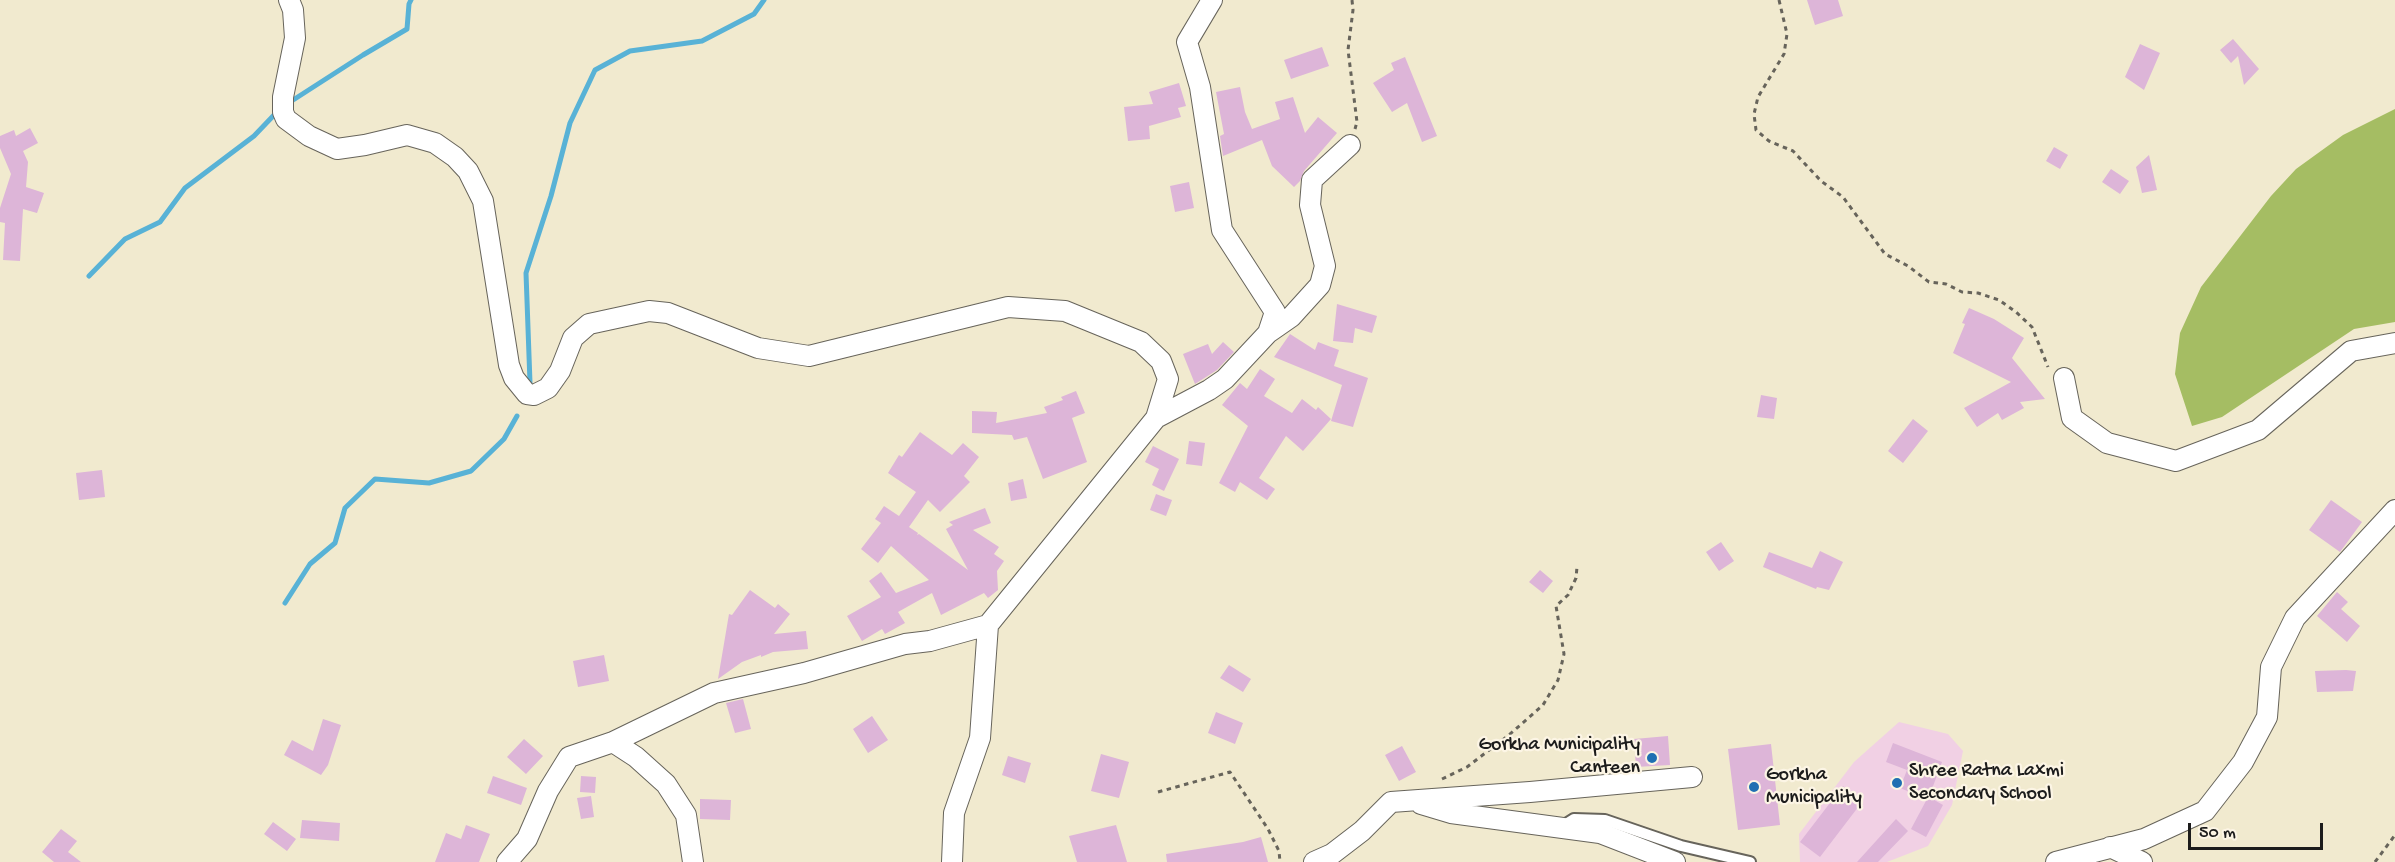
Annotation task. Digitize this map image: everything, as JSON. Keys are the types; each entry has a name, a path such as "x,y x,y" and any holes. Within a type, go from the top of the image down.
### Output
{"street":[{"path":"289,0 293,10 295,38 284,97 283,112 286,119 309,136 337,149 407,135 435,143 455,157 468,171 483,201 509,365 514,378 527,394 534,395 548,388 560,372 573,338 589,324 649,311 668,313 758,348 808,356 1008,307 1065,311 1141,342 1161,362 1168,379 1156,418 988,625 930,642 905,644 804,673 714,693 613,742 569,757 548,791 527,838 507,862"},
{"path":"1212,0 1187,42 1200,87 1222,230 1275,312 1268,333"},
{"path":"1156,418 1225,379 1268,333 1291,317 1320,285 1324,266 1311,205 1312,180 1350,145"},
{"path":"2064,378 2072,418 2108,443 2176,461 2258,430 2352,351 2395,343"},
{"path":"2056,862 2144,839 2205,811 2243,762 2267,717 2271,667 2295,618 2395,510"},
{"path":"952,862 954,813 980,738 988,625"},
{"path":"613,742 636,757 666,784 686,815 693,862"},
{"path":"1314,862 1332,854 1362,831 1391,802 1692,777"},
{"path":"1407,800 1451,813 1600,833 1675,862"},
{"path":"2110,847 2142,862"}],"lane":[{"path":"1560,827 1574,819 1605,820 1681,846 1750,862"}],"path":[{"path":"1350,145 1357,122 1348,50 1352,0"},
{"path":"1779,0 1788,34 1784,54 1758,97 1754,114 1756,130 1769,141 1793,151 1821,181 1843,196 1885,254 1908,266 1929,282 1946,284 1962,292 1978,293 1999,300 2016,312 2031,327 2049,369 2064,378"},
{"path":"1440,780 1467,766 1509,735 1543,705 1558,680 1564,654 1556,606 1568,596 1576,578 1577,567"},
{"path":"1158,792 1230,772 1268,829 1279,851 1280,862"},
{"path":"2375,862 2395,835"}],"shaded area":[{"name":"Shree Ratna Laxmi Secondary School","path":"1899,722 1948,734 1963,751 1952,805 1928,846 1887,862 1800,862 1799,834 1854,762"}],"green space":[{"path":"2395,109 2395,322 2354,329 2222,417 2192,426 2175,374 2180,333 2201,287 2271,196 2296,169 2343,135"}],"building":[{"path":"1807,0 1838,0 1843,16 1815,25"},
{"path":"2233,39 2259,69 2244,85 2238,56 2231,63 2220,50"},
{"path":"2140,44 2160,53 2144,90 2125,77"},
{"path":"1322,47 1329,66 1291,79 1284,60"},
{"path":"1405,57 1437,136 1422,142 1407,103 1392,112 1373,83 1394,70 1391,63"},
{"path":"1179,83 1186,106 1178,108 1181,117 1149,126 1150,139 1128,141 1124,107 1153,104 1149,92"},
{"path":"1240,87 1245,112 1252,129 1280,119 1275,102 1293,97 1305,133 1318,117 1337,133 1304,171 1300,181 1294,187 1272,166 1262,140 1223,156 1220,136 1224,134 1216,92"},
{"path":"30,128 38,143 23,151 28,162 26,187 44,193 37,213 23,209 20,261 3,260 5,223 0,222 0,208 11,174 0,148 0,136 14,130 16,136"},
{"path":"2054,147 2068,155 2060,169 2046,161"},
{"path":"2149,155 2157,190 2142,193 2136,167"},
{"path":"2111,169 2129,181 2120,194 2102,182"},
{"path":"1189,182 1194,208 1175,212 1170,186"},
{"path":"1337,304 1377,316 1372,333 1355,328 1353,343 1333,341"},
{"path":"1969,308 1994,319 2024,338 2012,358 2045,399 2020,402 2024,408 2002,420 1998,413 1977,427 1964,408 2011,382 1953,353"},
{"path":"1290,334 1315,350 1318,342 1339,350 1334,366 1368,378 1353,427 1331,421 1342,385 1274,357"},
{"path":"1223,342 1234,352 1217,370 1195,384 1183,354 1208,344 1212,354"},
{"path":"1260,369 1275,379 1264,396 1292,413 1302,399 1316,410 1318,407 1331,419 1303,451 1286,436 1259,478 1275,489 1267,500 1240,482 1235,492 1219,483 1248,426 1222,405 1240,383 1247,389"},
{"path":"1076,391 1085,413 1072,418 1087,462 1043,479 1027,437 1014,440 1012,435 972,433 972,411 997,412 996,423 1047,413 1044,407 1063,400 1061,397"},
{"path":"1761,395 1777,398 1774,419 1757,417"},
{"path":"1913,419 1928,431 1903,463 1888,451"},
{"path":"920,432 952,455 963,443 979,457 964,476 970,482 940,512 928,500 909,527 968,570 946,529 953,525 949,522 985,508 991,523 973,530 999,547 994,554 1004,561 997,571 998,590 988,598 984,593 941,615 932,593 898,612 905,623 885,634 882,629 862,641 847,616 881,597 869,581 881,572 896,593 929,580 891,546 878,563 861,549 881,523 875,519 884,506 899,516 916,492 888,473 899,455 902,457"},
{"path":"1189,441 1205,443 1202,466 1186,464"},
{"path":"1153,446 1179,459 1164,491 1152,485 1159,469 1145,462"},
{"path":"102,470 105,497 79,500 76,473"},
{"path":"1023,479 1027,498 1011,501 1008,483"},
{"path":"1156,494 1172,500 1166,516 1150,510"},
{"path":"2331,500 2362,522 2340,552 2309,530"},
{"path":"1721,542 1734,561 1719,571 1706,552"},
{"path":"1820,551 1843,562 1829,590 1817,587 1816,589 1763,567 1769,552 1812,568"},
{"path":"1540,570 1553,581 1543,593 1529,582"},
{"path":"750,590 775,608 778,604 790,614 774,634 806,631 808,649 773,652 761,657 761,655 742,662 718,679 729,614 732,615"},
{"path":"2337,592 2348,602 2341,609 2360,626 2347,642 2317,616"},
{"path":"604,655 609,681 578,687 573,661"},
{"path":"1229,665 1251,679 1243,692 1220,678"},
{"path":"2315,671 2356,671 2353,691 2317,692"},
{"path":"743,699 751,729 735,733 726,703"},
{"path":"1216,712 1243,723 1235,744 1208,733"},
{"path":"872,716 888,740 868,753 853,729"},
{"path":"323,719 341,725 328,765 321,775 284,755 292,740 313,751"},
{"name":"Gorkha Municipality Canteen","path":"1668,736 1670,765 1636,767 1634,739"},
{"path":"524,739 543,756 526,774 507,757"},
{"path":"1893,743 1942,762 1929,797 1943,805 1926,837 1911,829 1927,799 1900,788 1907,770 1886,762"},
{"name":"Gorkha Municipality","path":"1771,744 1780,825 1738,830 1728,749"},
{"path":"1402,746 1416,772 1399,781 1385,755"},
{"path":"1101,754 1129,762 1119,798 1091,791"},
{"path":"1008,756 1031,763 1025,783 1002,775"},
{"path":"493,776 527,788 521,805 487,793"},
{"path":"581,776 596,777 595,793 580,792"},
{"path":"1843,786 1862,802 1820,857 1800,842"},
{"path":"591,796 594,817 581,819 577,798"},
{"path":"700,799 731,800 730,820 700,819"},
{"path":"1896,819 1908,831 1878,862 1857,862"},
{"path":"302,820 340,823 339,841 300,838"},
{"path":"273,822 296,839 287,851 264,834"},
{"path":"466,825 490,834 479,862 435,862 446,833 461,839"},
{"path":"1116,825 1127,862 1077,862 1069,836"},
{"path":"61,829 77,841 68,852 81,862 54,862 42,852"},
{"path":"1261,837 1268,862 1167,862 1166,854"}],"waterway":[{"path":"290,102 407,29 411,0"},
{"path":"530,383 526,273 551,196 570,123 595,70 630,51 702,41 754,14 764,0"},
{"path":"89,276 125,239 160,222 185,188 254,136 275,114"},
{"path":"285,603 310,564 335,543 345,508 375,479 429,483 471,471 504,439 517,416"}],"place":[{"name":"Gorkha Municipality Canteen","path":"1652,758"},
{"name":"Shree Ratna Laxmi Secondary School","path":"1897,783"},
{"name":"Gorkha Municipality","path":"1754,787"}]}
